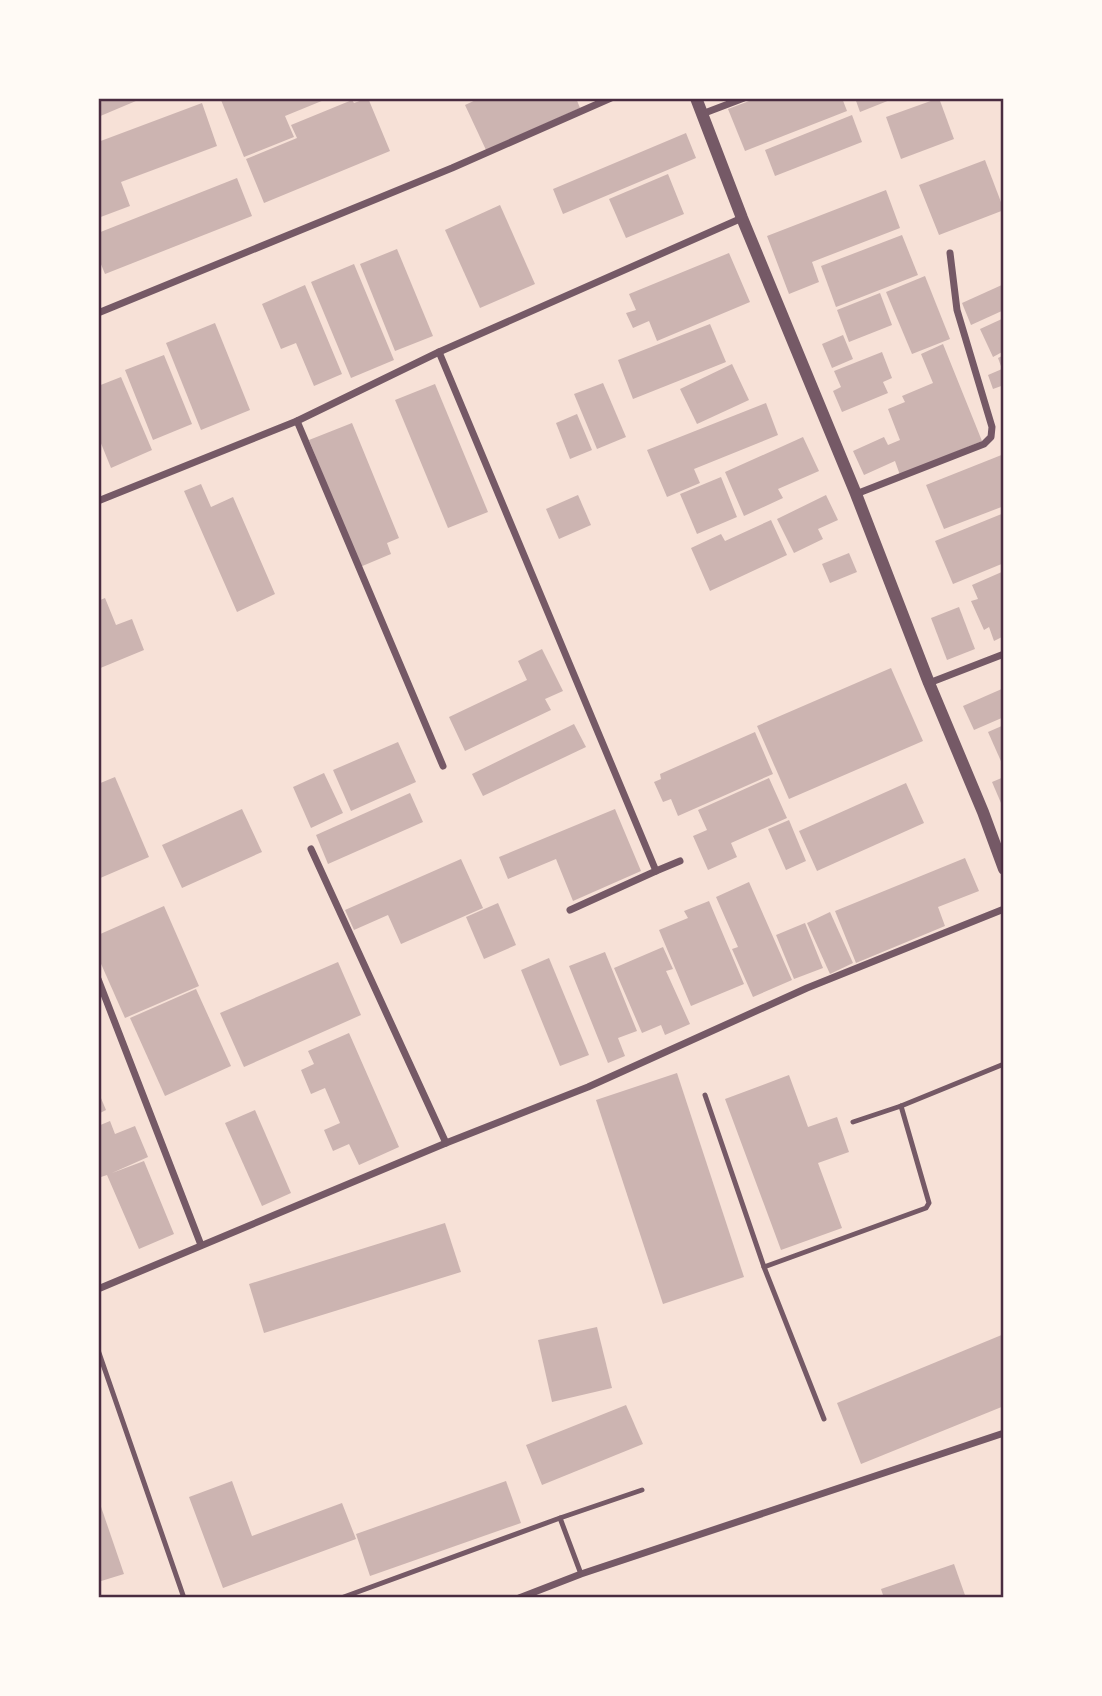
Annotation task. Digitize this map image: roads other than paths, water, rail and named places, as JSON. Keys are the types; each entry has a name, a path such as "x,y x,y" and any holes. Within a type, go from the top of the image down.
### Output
{"street":[{"path":"98,313 452,168 611,98"},
{"path":"696,98 1004,869"},
{"path":"702,114 744,98"},
{"path":"98,501 297,421 439,352 742,218"},
{"path":"856,494 984,444 991,437 992,427 957,310 950,253"},
{"path":"439,352 656,872"},
{"path":"297,421 443,765"},
{"path":"929,684 1004,654"},
{"path":"311,849 446,1143"},
{"path":"570,910 680,861"},
{"path":"98,1289 446,1143 588,1087 807,988 1004,909"},
{"path":"98,979 201,1245"},
{"path":"519,1598 581,1574 1004,1433"}],"lane":[{"path":"853,1122 901,1106 1004,1064"},
{"path":"705,1096 764,1267 824,1419"},
{"path":"764,1267 926,1208 929,1203 901,1106"},
{"path":"98,1350 184,1598"},
{"path":"341,1598 642,1490"},
{"path":"560,1518 581,1574"}]}
